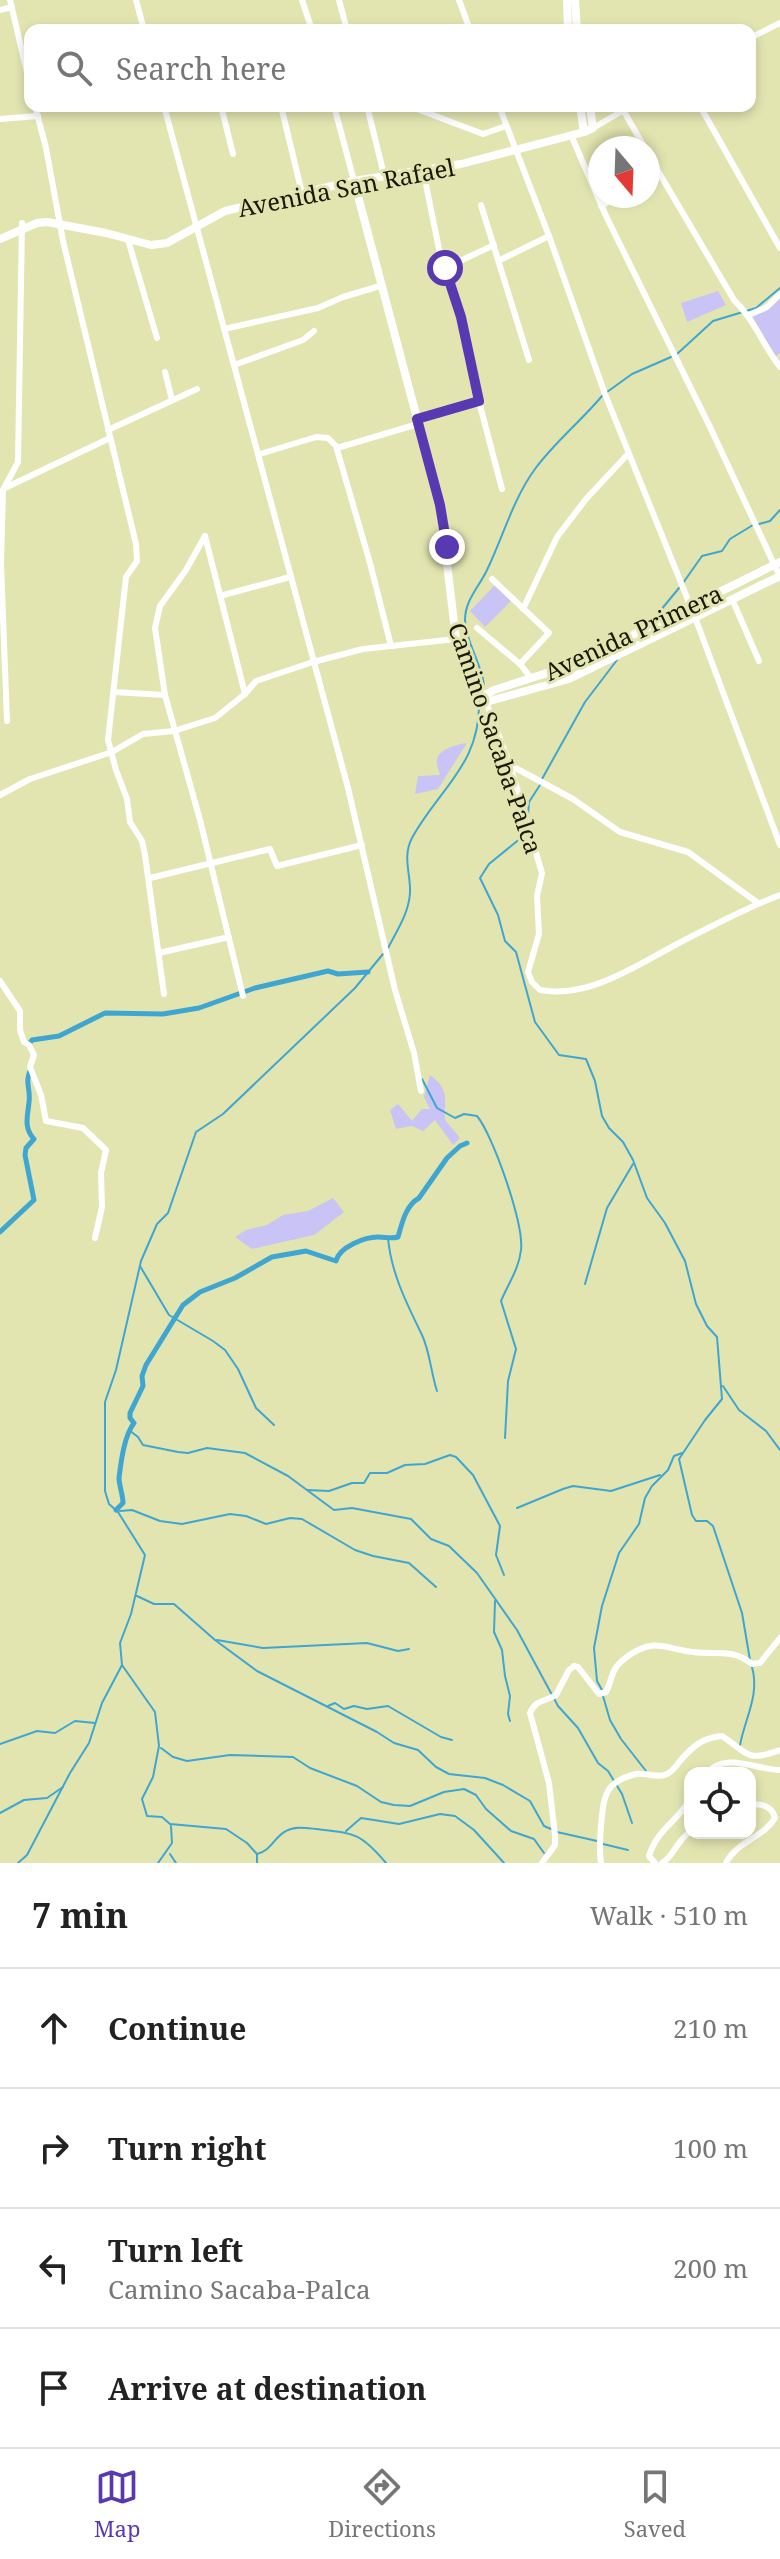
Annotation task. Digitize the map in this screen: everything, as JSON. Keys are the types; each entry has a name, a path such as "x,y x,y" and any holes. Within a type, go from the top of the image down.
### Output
{"main road":[{"path":"567,0 568,24"},
{"path":"575,0 577,24"},
{"path":"582,112 589,130"},
{"path":"589,130 590,112"},
{"name":"Avenida San Rafael","path":"0,236 22,226 61,223 151,245 167,243 225,211 384,175 461,164 589,130"},
{"name":"Camino Sacaba-Palca","path":"354,181 446,538 456,639 485,699"},
{"name":"Avenida Primera","path":"485,699 494,690 572,665 777,563"},
{"name":"Avenida Primera","path":"485,699 569,679 780,576"}],"street":[{"path":"136,0 142,24"},
{"path":"302,0 310,24"},
{"path":"346,24 340,1 349,0"},
{"path":"459,0 468,24"},
{"path":"0,10 11,4 24,59"},
{"path":"756,35 777,25 780,35"},
{"path":"37,112 136,544 137,561 126,577 108,740 127,799 130,822 142,841 150,878 164,994"},
{"path":"166,112 260,454 362,845 421,1091"},
{"path":"222,112 233,154"},
{"path":"282,112 302,193"},
{"path":"336,112 354,181"},
{"path":"368,112 384,175"},
{"path":"425,112 483,134 506,126"},
{"path":"501,112 549,236 595,369 694,617 780,845"},
{"name":"Avenida San Rafael","path":"589,130 620,112"},
{"path":"624,112 638,136"},
{"path":"703,112 780,248"},
{"path":"0,119 38,116"},
{"path":"571,135 588,175"},
{"path":"423,170 435,232 461,317 502,489"},
{"path":"660,175 734,300 749,315 764,346 777,357 780,367"},
{"path":"481,205 529,360"},
{"path":"602,208 777,563 780,576"},
{"path":"7,721 1,564 4,489 18,462 22,226"},
{"path":"500,260 549,236"},
{"path":"128,240 157,338"},
{"path":"445,268 494,245"},
{"path":"224,329 318,308 380,286"},
{"path":"749,315 767,307 780,294"},
{"path":"234,365 303,340 314,331"},
{"path":"165,372 172,400"},
{"path":"4,489 197,389"},
{"path":"337,448 479,401"},
{"path":"260,454 316,437 328,438 337,448 391,646"},
{"path":"523,609 557,537 586,499 628,454"},
{"path":"243,996 165,695 155,628 160,606 186,570 205,536 245,694"},
{"path":"220,596 290,577"},
{"path":"492,579 549,633 520,664"},
{"path":"732,599 759,661"},
{"path":"477,628 520,664 531,678"},
{"path":"0,795 30,779 112,752 143,734 174,731 215,718 256,681 363,649 456,639"},
{"path":"114,692 165,695"},
{"name":"Camino Sacaba-Palca","path":"485,699 510,765 542,873 537,896 539,934 528,972 540,990 572,991 602,982 758,903 780,895"},
{"path":"510,765 573,799 620,832 688,852 758,903"},
{"path":"150,878 270,849 277,866 362,845"},
{"path":"159,953 229,937"},
{"path":"0,981 20,1011 20,1030 34,1055 30,1067 41,1095 46,1121 83,1128 106,1150 101,1173 102,1207 95,1238"},
{"path":"542,1863 555,1845 555,1831 549,1783 530,1713 533,1705 556,1695 569,1670 578,1667 599,1694 609,1688 616,1666 639,1648 667,1645 691,1652 729,1652 741,1655 752,1664 760,1663 780,1638"},
{"path":"601,1863 598,1843 602,1803 605,1792 619,1781 638,1774 669,1774 697,1743 711,1737 722,1736 752,1757 761,1758 780,1750"},
{"path":"716,1767 722,1763 737,1762 780,1770"},
{"path":"756,1806 771,1809 775,1818 770,1827 756,1836"},
{"path":"655,1863 649,1856 654,1840 684,1811"},
{"path":"662,1863 684,1836"},
{"path":"726,1863 732,1852 752,1839"}],"shaded area":[{"path":"718,291 726,305 687,322 681,303"},
{"path":"780,299 780,353 775,357 752,316 764,312"},
{"path":"495,585 511,601 485,627 470,611"},
{"path":"467,743 438,789 415,794 418,776 440,775 437,762 441,753"},
{"path":"430,1075 443,1090 445,1120 460,1138 453,1145 435,1120 423,1131 412,1126 396,1129 390,1110 398,1104 412,1121 422,1109 430,1109 424,1097"},
{"path":"333,1198 344,1212 314,1235 252,1249 235,1237 246,1230 267,1225 283,1215 308,1211"}],"waterway":[{"path":"677,354 713,321 756,308 780,288"},
{"path":"607,392 632,374 671,357"},
{"path":"484,685 466,628 470,600 527,481 551,450 602,396"},
{"path":"759,524 770,521 780,510"},
{"path":"683,583 702,556 722,551 730,539 753,525"},
{"path":"656,616 679,588"},
{"path":"542,779 585,702 617,660"},
{"path":"387,950 402,922 409,900 409,845 467,758 478,720 479,697"},
{"path":"528,815 529,802 540,785"},
{"path":"527,833 489,864 480,878 498,915 505,941 516,952 535,1022 559,1055 586,1059 595,1081 602,1116 633,1160 647,1198 665,1223 685,1261 696,1304 707,1326 717,1337 722,1399 679,1459 692,1515 696,1521 707,1521 713,1526 742,1613 750,1660"},
{"path":"257,1863 257,1854 247,1843 226,1829 170,1824 162,1817 147,1816 142,1799 153,1777 159,1746 155,1712 122,1665 120,1643 131,1614 145,1555 118,1512 109,1504 105,1491 105,1402 116,1370 141,1261 157,1224 168,1213 196,1132 223,1114 355,988 383,954"},
{"path":"29,1044 32,1040 59,1036 105,1013 163,1014 199,1008 255,988 328,971 338,974 368,972"},
{"path":"0,1232 34,1200 25,1155 26,1148 34,1139 27,1121 31,1069"},
{"path":"422,1079 437,1108 455,1118 464,1114 477,1116 484,1126 499,1160 518,1221 520,1257 501,1301 516,1349 508,1381 505,1438"},
{"path":"116,1510 123,1503 119,1478 121,1464 125,1442 134,1423 130,1413 143,1386 142,1376 183,1305 200,1292 235,1278 272,1257 306,1251 336,1261 342,1251 360,1241 373,1237 398,1237 410,1206 447,1158 467,1143"},
{"path":"585,1284 607,1208 633,1164"},
{"path":"388,1238 396,1276 425,1342 437,1391"},
{"path":"140,1266 169,1315 225,1350 238,1369 256,1408 274,1425"},
{"path":"723,1386 739,1410 766,1431 780,1450"},
{"path":"129,1430 143,1445 178,1452 207,1448 245,1453 288,1476 334,1510 352,1508 411,1519 431,1539 449,1546 477,1573 517,1630 558,1706 578,1728 598,1763 608,1771 622,1794 632,1823"},
{"path":"602,1690 597,1681 594,1648 602,1606 619,1553 639,1524 645,1498 652,1486 668,1470 674,1456 682,1453"},
{"path":"307,1490 329,1491 352,1483 364,1483 370,1473 387,1473 405,1465 425,1464 450,1455 456,1457 473,1475 500,1526 496,1555 504,1575"},
{"path":"517,1508 573,1486 611,1491 660,1475"},
{"path":"120,1511 132,1510 160,1521 182,1524 230,1514 266,1524 290,1518 302,1519 355,1550 409,1563 436,1587"},
{"path":"137,1596 154,1604 174,1604 257,1671 394,1743 418,1750 436,1767 449,1774 485,1778 503,1785 530,1801 544,1826 551,1829"},
{"path":"495,1601 494,1632 502,1650 510,1696 510,1721"},
{"path":"217,1640 263,1648 367,1643 398,1651 409,1649"},
{"path":"18,1863 27,1855 89,1743 102,1703 122,1665"},
{"path":"740,1745 753,1697 752,1667"},
{"path":"603,1696 610,1720 646,1771"},
{"path":"328,1706 335,1703 344,1709 388,1706 441,1737 452,1740"},
{"path":"0,1744 37,1731 55,1733 75,1721 95,1723"},
{"path":"161,1748 173,1757 187,1761 230,1755 293,1757 310,1768 357,1786 381,1802 394,1805 410,1806 444,1792 464,1789 476,1795 486,1809 511,1831 534,1839 544,1853"},
{"path":"0,1813 24,1800 47,1798 63,1787"},
{"path":"346,1831 361,1818 399,1824 440,1814 455,1816 474,1830 504,1863"},
{"path":"158,1863 172,1843 171,1826"},
{"path":"257,1854 266,1850 286,1831 304,1828 355,1836 369,1845 386,1863"},
{"path":"557,1832 597,1841"},
{"path":"603,1844 628,1850"},
{"path":"170,1854 176,1863"}],"route":[{"path":"445,268 461,317 479,401 417,419 440,505 447,547"}]}
